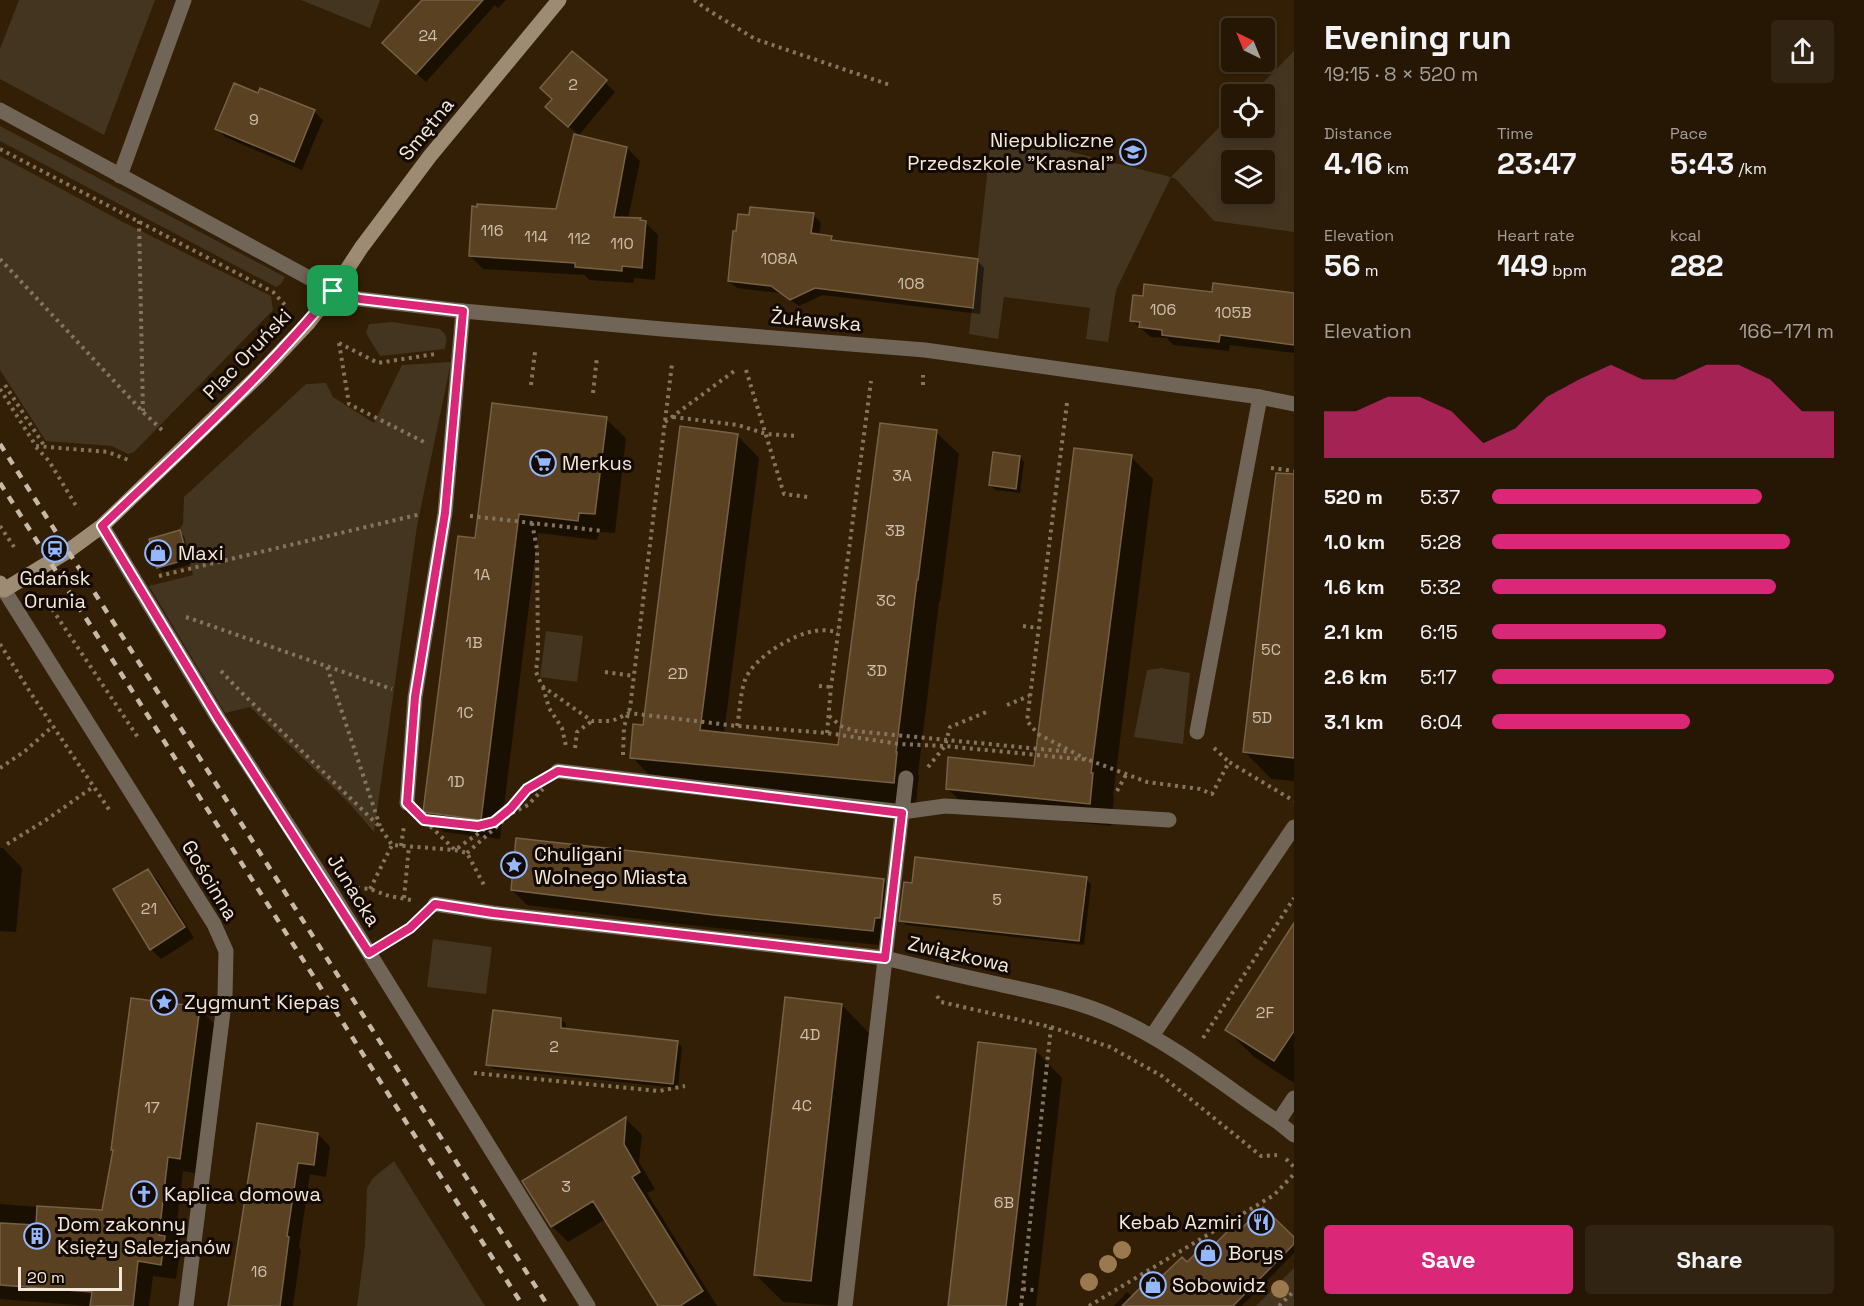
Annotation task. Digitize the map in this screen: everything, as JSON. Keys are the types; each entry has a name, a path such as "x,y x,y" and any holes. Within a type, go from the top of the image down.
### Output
{"street":[{"path":"120,176 184,0"},
{"name":"Smętna","path":"333,291 361,248 430,156 559,0"},
{"path":"0,110 333,291"},
{"name":"Żuławska","path":"333,291 360,299 463,311 925,350 1260,397 1294,404"},
{"name":"Plac Oruński","path":"2,586 68,551 102,526 261,373 309,322 333,291"},
{"path":"407,803 415,697 445,513 463,311"},
{"path":"1197,732 1260,397"},
{"name":"Junacka","path":"102,526 218,718 369,953 588,1306"},
{"name":"Gościnna","path":"2,586 214,924 226,951 225,996 186,1306"},
{"path":"558,771 902,813 945,806 1169,820"},
{"path":"845,1306 906,778"},
{"path":"1152,1036 1294,827"},
{"name":"Związkowa","path":"435,904 493,913 885,958 1036,992 1116,1018 1152,1036 1294,1135"},
{"path":"1278,1122 1294,1098"}],"path":[{"path":"694,0 755,39 890,85"},
{"path":"0,149 273,292 285,305"},
{"path":"139,221 143,412"},
{"path":"0,259 143,412 163,430"},
{"path":"451,455 349,404 339,343 378,363 460,350"},
{"path":"531,385 535,352"},
{"path":"593,393 597,357"},
{"path":"625,738 624,727 629,713 634,676 672,364"},
{"path":"665,423 737,369"},
{"path":"746,370 784,494 808,497"},
{"path":"827,734 831,687 871,381"},
{"path":"5,385 45,447"},
{"path":"0,389 36,446 49,461 78,509"},
{"path":"1067,404 1027,721 1038,734 1089,760 1148,782 1200,789 1212,794 1229,762 1294,801"},
{"path":"673,417 738,424 766,434 797,436"},
{"path":"36,446 108,452 131,461"},
{"path":"136,581 420,514 445,513 603,531"},
{"path":"532,523 538,558 536,672 542,686 592,721"},
{"path":"0,526 14,547"},
{"path":"48,603 139,740"},
{"path":"151,607 415,697"},
{"path":"190,619 196,629"},
{"path":"1023,626 1038,628"},
{"path":"737,726 746,679 757,663 774,649 798,636 816,630 839,632"},
{"path":"327,667 380,827"},
{"path":"219,668 380,827 392,845"},
{"path":"605,672 634,676"},
{"path":"819,686 831,687"},
{"path":"1007,705 1030,696"},
{"path":"945,746 950,727 989,711"},
{"path":"576,732 592,721 612,721 629,713 899,744 945,746 1089,760"},
{"path":"828,716 841,726 854,730 1074,752"},
{"path":"0,768 25,751 53,726"},
{"path":"455,850 511,808 527,789 558,771"},
{"path":"7,844 93,787"},
{"path":"407,803 455,850"},
{"path":"424,820 478,826 494,822"},
{"path":"467,853 488,834"},
{"path":"392,845 402,843 409,846 467,853 489,896"},
{"path":"370,889 392,845"},
{"path":"404,898 409,846"},
{"path":"1203,1038 1294,898"},
{"path":"369,953 410,928 435,904"},
{"path":"936,994 941,1002 1051,1027 1110,1047 1162,1076 1261,1156 1280,1154 1294,1167"},
{"path":"1021,1306 1051,1027"},
{"path":"474,1073 659,1090 685,1086"},
{"path":"1089,1306 1274,1195 1294,1174"},
{"path":"1023,1288 1034,1290"},
{"path":"1279,1306 1294,1291"}],"shaded area":[{"path":"19,0 155,0 104,135 0,79 0,49"},
{"path":"301,0 380,0 370,28"},
{"path":"1294,51 1294,232 1214,221 1176,179 1171,177 1221,125 1221,138 1275,138 1275,84 1262,84"},
{"path":"0,126 285,277 276,287 0,141"},
{"path":"992,132 1171,177 1116,290 1108,342 1086,339 1090,308 1004,297 998,339 969,334"},
{"path":"0,156 123,222 271,296 273,310 134,452 128,454 112,446 46,441 0,370"},
{"path":"392,322 440,329 446,338 445,349 380,356 366,333 369,324"},
{"path":"451,362 417,526 374,832 349,803 250,707 225,713 149,586 193,575 180,528 183,524 184,497 306,384 326,383 333,397 374,423 402,365"},
{"path":"546,631 583,636 577,682 540,677"},
{"path":"1161,668 1190,673 1183,744 1134,737 1147,670"},
{"path":"433,939 492,947 486,994 427,987"},
{"path":"394,1161 485,1306 357,1306 365,1246 367,1188 373,1178"},
{"path":"1294,1268 1294,1306 1256,1306"}],"building":[{"path":"422,0 483,0 416,74 382,43"},
{"path":"572,51 607,80 568,127 545,107 552,99 540,88"},
{"path":"234,83 258,93 260,88 315,110 294,162 215,129"},
{"path":"574,134 627,147 614,217 641,218 640,220 646,221 642,268 622,266 622,271 575,267 575,263 469,256 472,206 477,207 477,204 556,209"},
{"path":"750,207 814,213 811,233 832,236 831,240 978,259 973,308 815,288 790,300 771,286 728,281 733,231 736,231 738,214 749,215"},
{"path":"1213,283 1294,293 1294,345 1220,335 1219,342 1162,335 1162,330 1139,327 1140,322 1130,321 1133,295 1143,296 1144,284 1212,292"},
{"path":"492,403 607,417 595,514 579,513 578,521 519,514 481,820 423,812 458,536 475,538"},
{"path":"880,423 937,430 894,783 630,758 633,724 643,725 680,426 738,434 700,730 838,745"},
{"path":"1074,448 1132,455 1091,773 1093,773 1090,804 946,789 948,757 1034,766"},
{"path":"993,452 1020,456 1016,489 989,485"},
{"path":"1276,473 1294,474 1294,758 1243,752"},
{"path":"180,530 188,559 157,568 149,539"},
{"path":"516,838 884,879 880,918 875,918 873,931 714,915 511,890"},
{"path":"915,857 1087,877 1079,941 899,921 904,882 912,883"},
{"path":"148,869 185,927 150,950 113,889"},
{"path":"1294,923 1294,1031 1274,1061 1225,1030"},
{"path":"785,997 842,1004 811,1281 754,1275"},
{"path":"131,998 200,1007 180,1159 168,1157 159,1235 165,1236 161,1265 138,1261 133,1306 90,1306 92,1292 0,1285 0,1223 36,1225 37,1206 102,1210 113,1150 111,1150"},
{"path":"493,1010 561,1018 561,1028 678,1041 673,1084 486,1065"},
{"path":"978,1042 1036,1049 1006,1306 948,1306"},
{"path":"626,1117 624,1144 640,1172 632,1177 703,1291 680,1306 658,1306 593,1201 551,1227 522,1181"},
{"path":"257,1123 318,1133 314,1165 298,1163 280,1306 228,1306"},
{"path":"1263,1207 1294,1237 1294,1244 1233,1306 1122,1306 1155,1273 1160,1278 1182,1257 1187,1262 1209,1240 1214,1245 1236,1223 1242,1228"}],"railway":[{"path":"0,444 548,1306"},
{"path":"0,483 523,1306"}],"place":[{"name":"Niepubliczne Przedszkole \"Krasnal\"","path":"1133,152"},
{"name":"Merkus","path":"543,463"},
{"name":"Gdańsk Orunia","path":"55,549"},
{"name":"Maxi","path":"158,553"},
{"name":"Chuligani Wolnego Miasta","path":"514,865"},
{"name":"Zygmunt Kiepas","path":"164,1002"},
{"name":"Kaplica domowa","path":"144,1194"},
{"name":"Kebab Azmiri","path":"1261,1222"},
{"name":"Dom zakonny Księży Salezjanów","path":"37,1236"},
{"name":"Borys","path":"1208,1253"},
{"name":"Sobowidz","path":"1153,1285"}],"route":[{"path":"333,291 360,299 463,311 445,513 415,697 407,803 424,820 478,826 494,822 511,808 527,789 558,771 902,813 885,958 493,913 435,904 410,928 369,953 218,718 102,526 261,373 309,322 333,291"}]}
